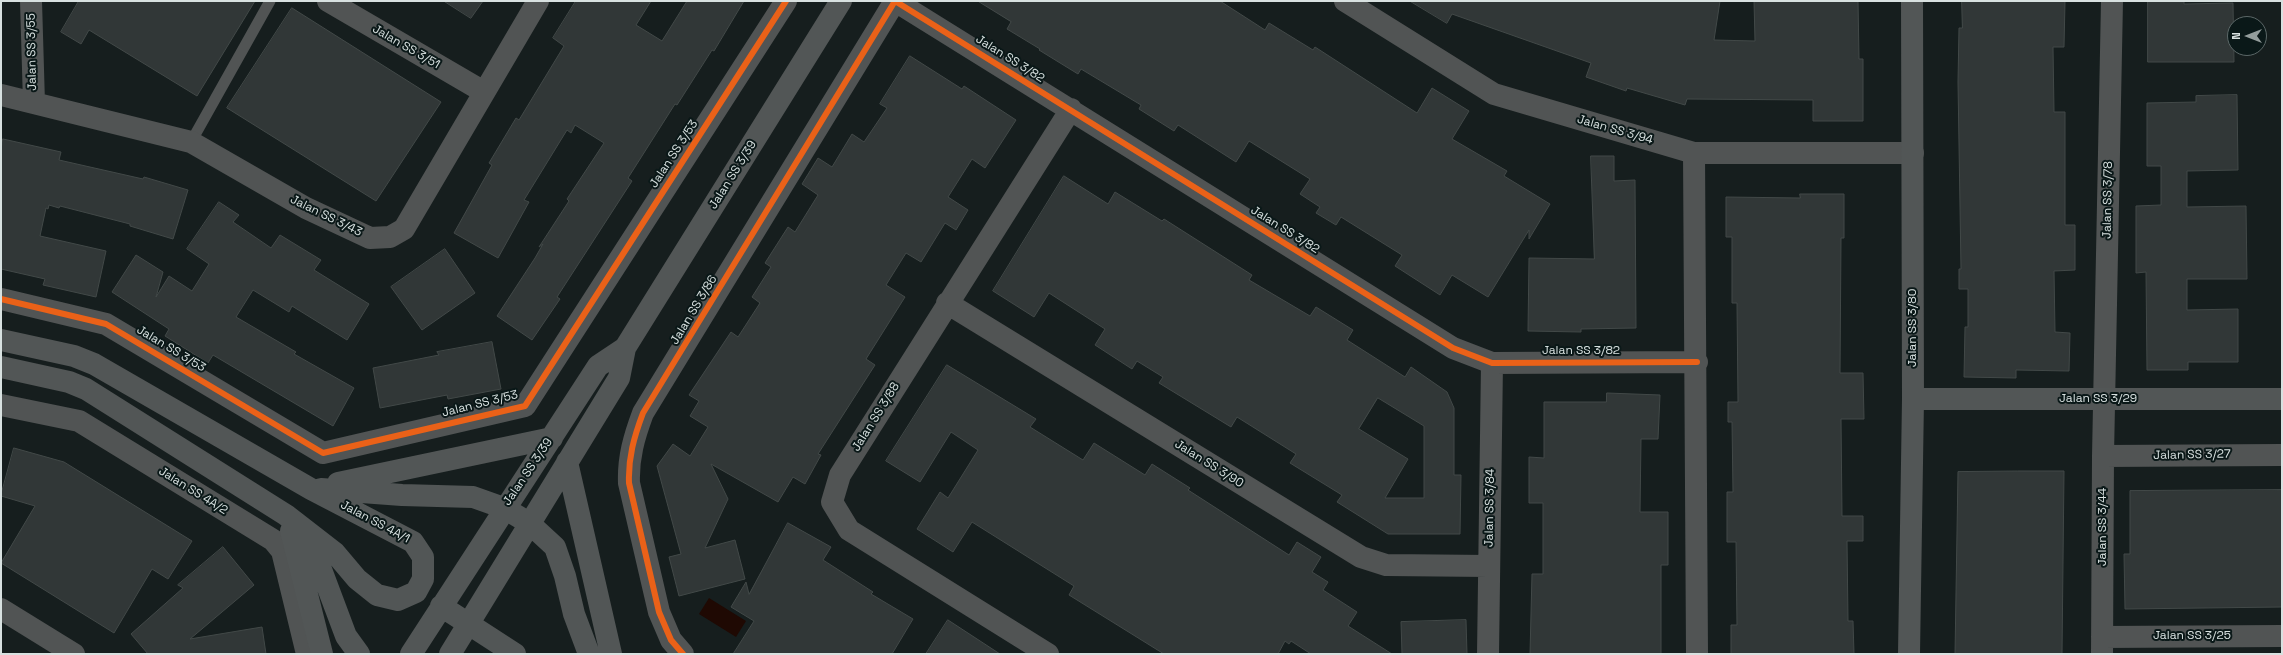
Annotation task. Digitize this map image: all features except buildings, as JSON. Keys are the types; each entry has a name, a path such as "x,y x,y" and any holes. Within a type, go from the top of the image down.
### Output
{"main road":[{"name":"Jalan SS 3/80","path":"1909,654 1914,399 1912,1"},
{"name":"Jalan SS 3/39","path":"450,654 619,378 625,348 835,3"},
{"name":"Jalan SS 4A/1","path":"1,340 74,356 94,364 311,489 413,542 423,557 423,579 416,592 398,600 377,595 357,579 335,553 286,515 86,389 69,382 1,367"},
{"name":"Jalan SS 3/39","path":"411,654 504,508 552,438 598,366 625,348"},
{"name":"Jalan SS 3/29","path":"1914,399 2282,399"},
{"path":"311,489 552,438"},
{"path":"567,462 611,654"},
{"path":"311,489 402,495 473,497 504,508 529,523 555,547 566,576 574,614 589,654"},
{"path":"286,515 322,654"},
{"path":"286,515 319,564 346,636 359,654"},
{"path":"441,606 515,654"}],"street":[{"name":"Jalan SS 3/55","path":"31,1 34,103"},
{"name":"Jalan SS 3/51","path":"328,1 484,92"},
{"name":"Jalan SS 3/43","path":"1,95 191,142 306,208 370,238 390,237 404,229 538,1"},
{"name":"Jalan SS 3/53","path":"1,299 106,324 323,452 524,406 786,1"},
{"name":"Jalan SS 3/82","path":"895,1 1071,109 1453,348 1492,363 1697,362"},
{"name":"Jalan SS 3/86","path":"683,654 671,640 659,612 629,483 628,462 633,438 643,413 895,1"},
{"name":"Jalan SS 3/94","path":"1345,1 1494,94 1694,153 1913,154"},
{"name":"Jalan SS 3/78","path":"2104,399 2112,1"},
{"name":"Jalan SS 3/88","path":"1048,654 849,530 832,502 840,475 947,303 1071,109"},
{"path":"1694,153 1697,362 1697,654"},
{"name":"Jalan SS 3/90","path":"947,303 1361,557 1386,565 1489,566"},
{"name":"Jalan SS 3/84","path":"1488,654 1492,363"},
{"name":"Jalan SS 3/44","path":"2102,645 2104,399"},
{"name":"Jalan SS 4A/2","path":"1,405 79,421 273,540 282,551 307,654"},
{"name":"Jalan SS 3/27","path":"2103,456 2282,455"},
{"path":"1,609 74,654"},
{"name":"Jalan SS 3/25","path":"2102,645 2282,636"}],"lane":[{"path":"191,142 270,1"}],"shaded area":[{"path":"709,598 746,621 736,637 699,614"}],"cycle path":[{"path":"1,299 106,324 323,453 525,406 786,1"},
{"path":"683,654 671,640 659,612 629,483 632,448 637,431 643,413 895,1 1453,348 1492,363 1697,362"}]}
